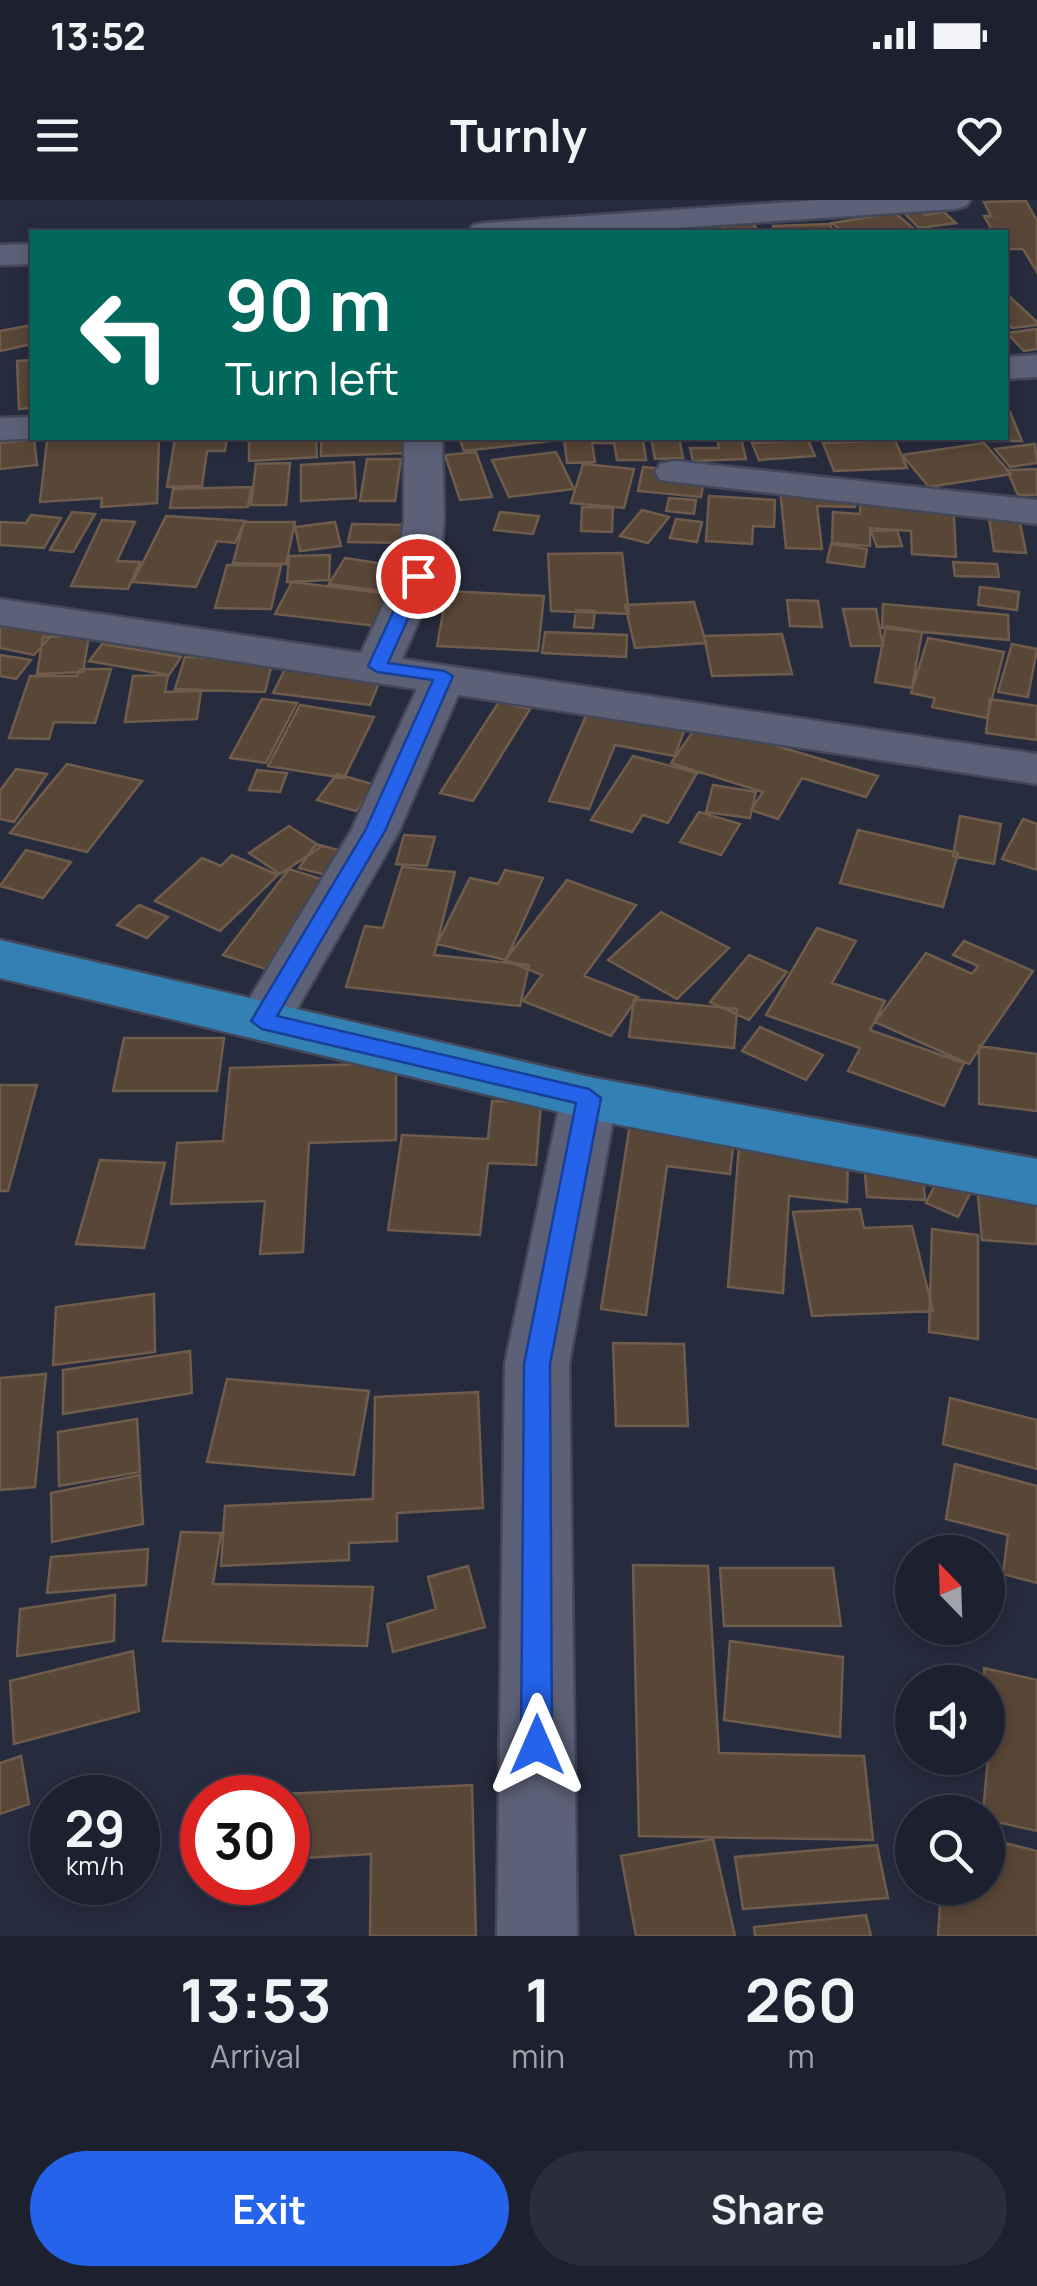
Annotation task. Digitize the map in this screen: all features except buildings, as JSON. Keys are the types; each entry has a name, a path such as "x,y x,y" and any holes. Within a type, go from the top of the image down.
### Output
{"main road":[{"path":"0,959 589,1098 1037,1182"}],"street":[{"path":"513,230 955,200"},
{"path":"0,255 30,254"},
{"path":"1008,368 1037,366"},
{"path":"0,430 30,428"},
{"path":"377,666 418,576 424,518 423,440"},
{"path":"674,472 1037,512"},
{"path":"0,612 444,676 1037,769"},
{"path":"262,1021 375,831 444,676"},
{"path":"537,1936 537,1364 589,1098"}],"route":[{"path":"418,576 377,666 444,676 375,831 262,1021 589,1098 537,1364 537,1745"}]}
